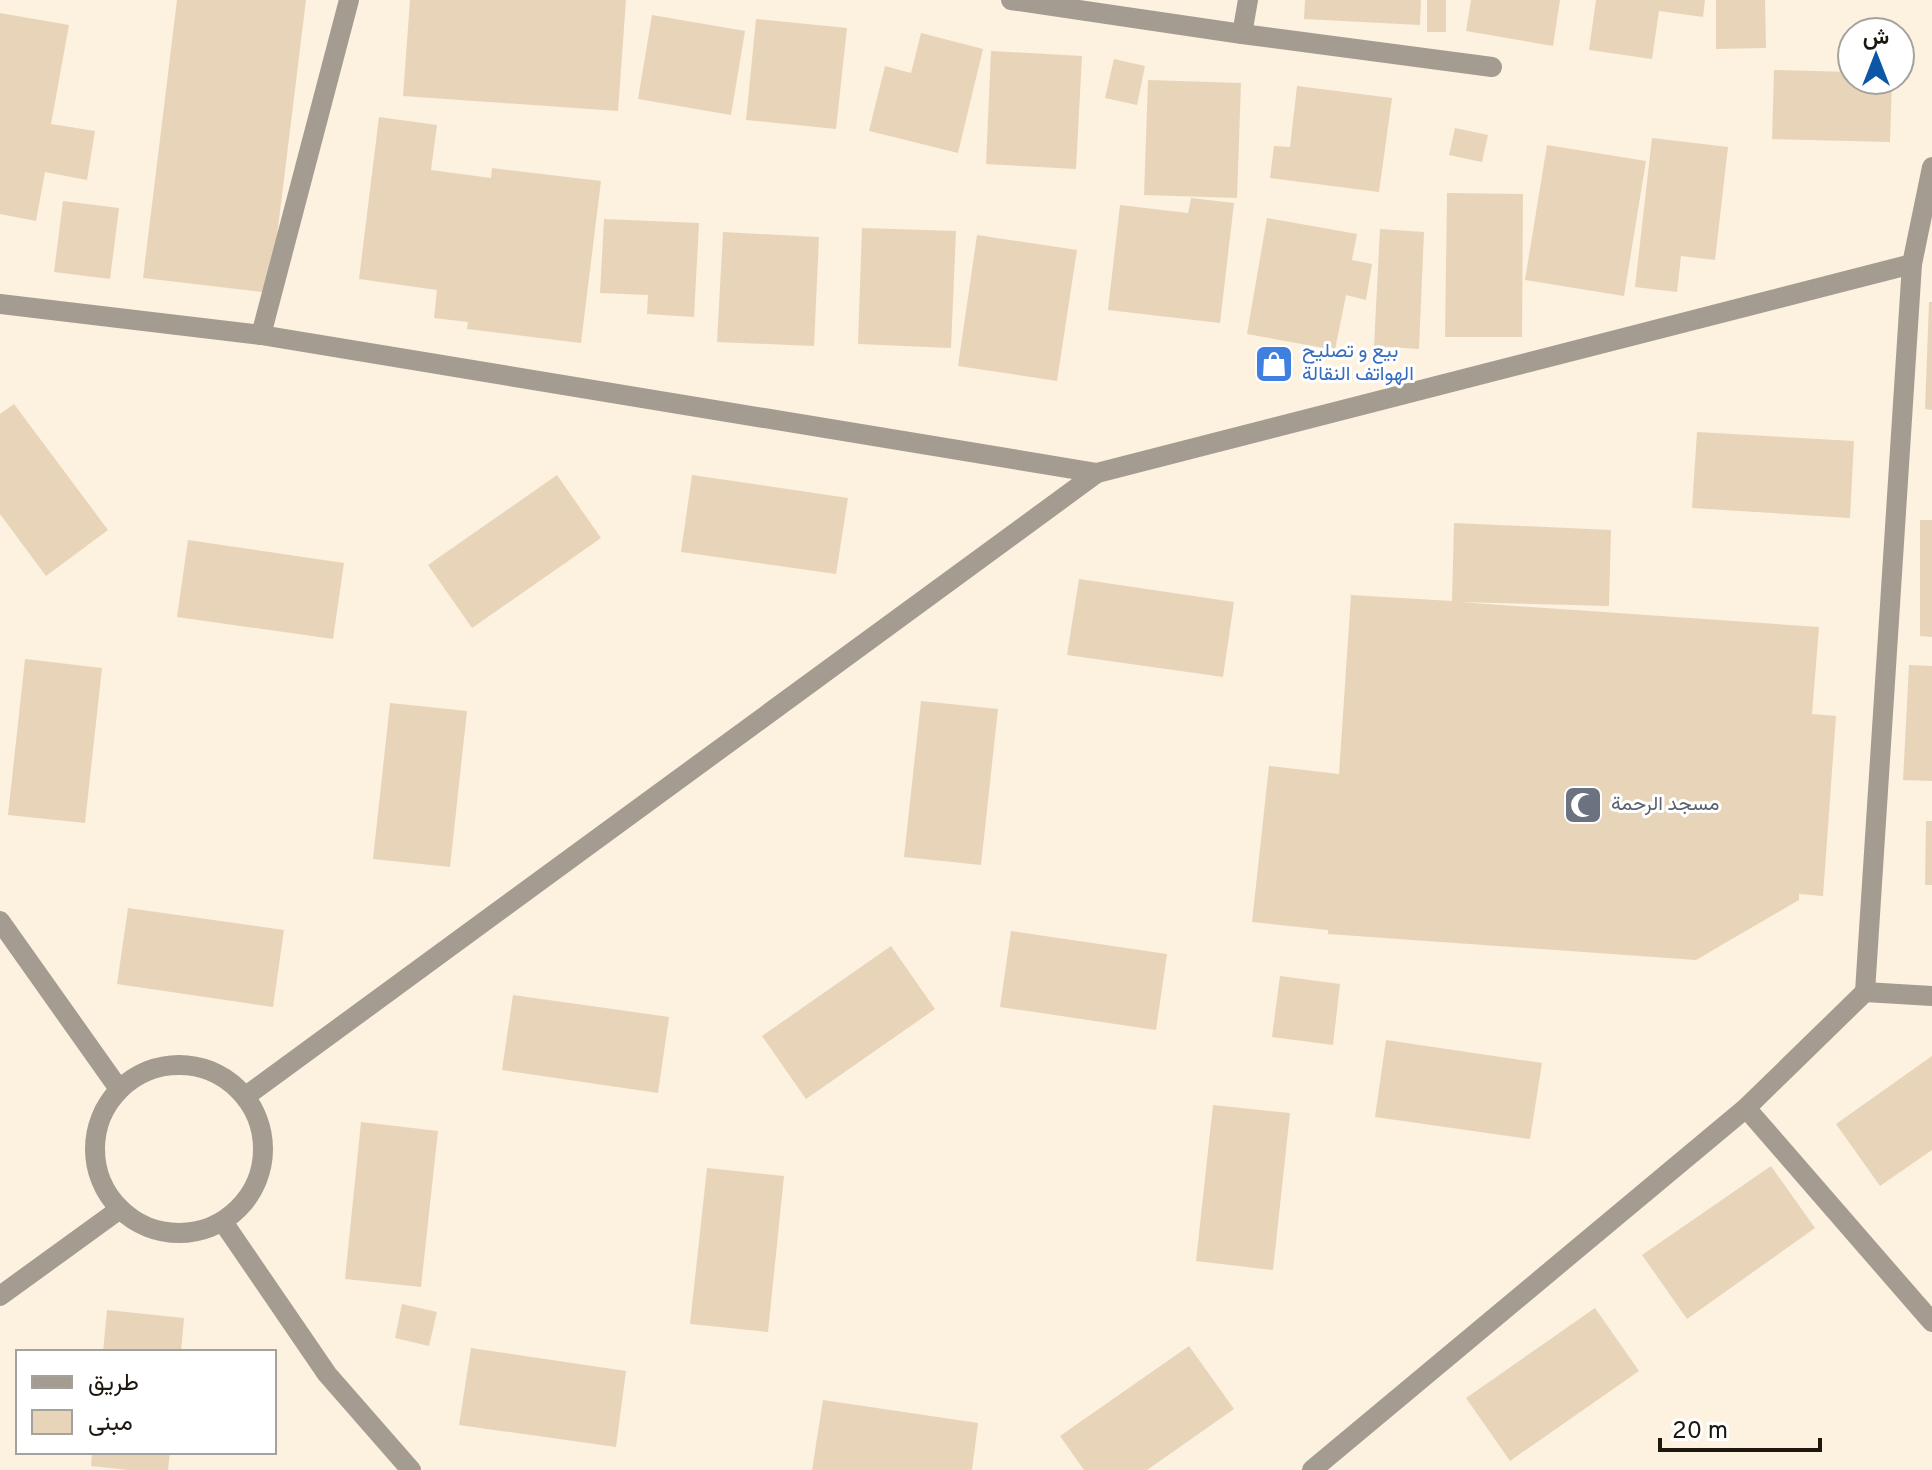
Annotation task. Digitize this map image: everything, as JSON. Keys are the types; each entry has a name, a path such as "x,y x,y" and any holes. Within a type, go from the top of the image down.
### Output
{"street":[{"path":"261,335 349,0"},
{"path":"1011,0 1492,67"},
{"path":"1242,34 1248,0"},
{"path":"1312,1470 1746,1108 1865,992 1912,264 1932,167"},
{"path":"246,1096 1097,473 1912,264"},
{"path":"0,304 261,335 1097,473"},
{"path":"0,921 119,1089"},
{"path":"1865,992 1932,996"},
{"path":"168,1065 197,1067 224,1077 246,1096 259,1121 264,1149 259,1178 245,1203 223,1222 196,1232 167,1233 141,1225 120,1209 104,1188 95,1163 95,1136 103,1111 119,1089 140,1074 168,1065"},
{"path":"1746,1108 1932,1322"},
{"path":"0,1296 120,1209"},
{"path":"223,1222 327,1374 411,1470"}],"building":[{"path":"177,0 306,0 270,293 143,278"},
{"path":"410,0 626,0 618,111 403,96"},
{"path":"1305,0 1421,0 1420,25 1304,19"},
{"path":"1427,0 1446,0 1446,32 1427,32"},
{"path":"1471,0 1560,0 1553,46 1466,31"},
{"path":"1596,0 1705,0 1703,17 1659,11 1652,59 1589,50"},
{"path":"1716,0 1765,0 1766,48 1716,49"},
{"path":"0,13 69,25 51,124 95,131 87,180 45,172 36,221 0,214"},
{"path":"652,15 745,31 731,115 638,99"},
{"path":"756,19 847,28 836,129 746,120"},
{"path":"921,33 983,49 958,153 869,131 885,66 911,73"},
{"path":"991,51 1082,56 1076,169 986,164"},
{"path":"1114,59 1145,66 1137,105 1105,98"},
{"path":"1774,70 1836,72 1836,96 1891,96 1890,142 1772,139"},
{"path":"1148,80 1241,83 1237,198 1144,195"},
{"path":"1297,86 1392,98 1379,192 1270,178 1274,146 1290,147"},
{"path":"379,117 437,125 431,170 491,178 492,168 601,181 581,343 467,329 468,322 434,318 437,290 359,279"},
{"path":"1455,128 1488,135 1482,162 1449,155"},
{"path":"1652,138 1728,147 1715,260 1681,256 1677,292 1635,287"},
{"path":"1547,145 1646,161 1624,296 1525,280"},
{"path":"1447,193 1523,194 1522,337 1445,337"},
{"path":"1191,198 1234,203 1220,323 1108,310 1120,205 1188,213"},
{"path":"63,201 119,208 110,279 54,272"},
{"path":"1267,218 1357,234 1352,260 1372,264 1366,300 1346,295 1335,350 1247,334"},
{"path":"604,219 699,223 694,317 647,314 648,295 600,293"},
{"path":"862,228 956,231 951,348 858,344"},
{"path":"1380,229 1424,232 1419,349 1374,346"},
{"path":"723,232 819,237 814,346 717,342"},
{"path":"977,235 1077,250 1057,381 958,366"},
{"path":"1929,302 1932,302 1932,410 1925,409"},
{"path":"14,404 108,530 46,576 0,514 0,414"},
{"path":"1697,432 1854,441 1850,518 1692,508"},
{"path":"557,475 601,538 472,628 428,565"},
{"path":"692,475 848,498 836,574 681,552"},
{"path":"1920,520 1932,520 1932,637 1920,636"},
{"name":"مسجد الرحمة","path":"1454,523 1611,530 1609,606 1459,602 1819,627 1812,714 1836,716 1823,896 1799,894 1799,900 1696,960 1328,934 1328,930 1252,922 1269,766 1339,774 1351,595 1452,601"},
{"path":"188,540 344,563 333,639 177,617"},
{"path":"1079,579 1234,602 1223,677 1067,655"},
{"path":"25,659 102,668 85,823 8,815"},
{"path":"1909,665 1932,666 1932,781 1903,780"},
{"path":"921,701 998,709 981,865 904,857"},
{"path":"390,703 467,711 450,867 373,859"},
{"path":"1926,821 1932,821 1932,885 1925,885"},
{"path":"128,908 284,930 273,1007 117,984"},
{"path":"1011,931 1167,954 1156,1030 1000,1007"},
{"path":"891,946 935,1009 806,1099 762,1036"},
{"path":"1280,976 1340,984 1333,1045 1272,1037"},
{"path":"513,995 669,1017 658,1093 502,1070"},
{"path":"1386,1040 1542,1063 1530,1139 1375,1117"},
{"path":"1932,1056 1932,1150 1880,1186 1836,1124"},
{"path":"1213,1105 1290,1113 1273,1270 1196,1261"},
{"path":"361,1122 438,1131 421,1287 345,1279"},
{"path":"1771,1166 1815,1228 1687,1319 1642,1255"},
{"path":"707,1168 784,1176 768,1332 690,1324"},
{"path":"402,1304 437,1312 429,1346 395,1338"},
{"path":"1595,1308 1639,1371 1510,1461 1466,1398"},
{"path":"107,1310 184,1318 181,1350 103,1350"},
{"path":"1189,1346 1234,1409 1147,1470 1084,1470 1060,1436"},
{"path":"471,1348 626,1371 616,1447 459,1425"},
{"path":"823,1400 978,1423 972,1470 812,1470"},
{"path":"92,1454 170,1454 168,1470 91,1466"}],"place":[{"name":"بيع و تصليح الهواتف النقالة","path":"1274,364"},
{"name":"مسجد الرحمة","path":"1583,805"}]}
